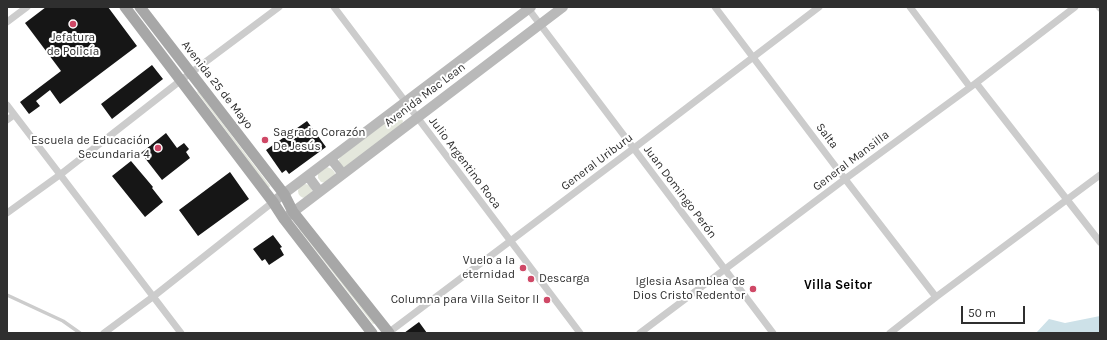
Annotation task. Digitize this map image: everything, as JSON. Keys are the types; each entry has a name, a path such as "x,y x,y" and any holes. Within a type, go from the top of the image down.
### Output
{"main road":[{"path":"125,7 273,202 284,219 372,333"},
{"name":"Avenida 25 de Mayo","path":"140,7 190,74 207,92 284,194 293,212 388,333"},
{"name":"Avenida Mac Lean","path":"284,219 563,7"},
{"name":"Avenida Mac Lean","path":"273,202 529,8"},
{"path":"330,159 343,174"},
{"path":"308,176 320,192"}],"street":[{"path":"7,22 27,7"},
{"path":"7,213 61,174 180,81 279,7"},
{"name":"Julio Argentino Roca","path":"334,7 580,333"},
{"name":"Salta","path":"715,7 936,297"},
{"name":"General Uriburu","path":"388,333 819,7"},
{"path":"910,7 1100,242"},
{"name":"General Mansilla","path":"640,333 973,85 1075,7"},
{"name":"Juan Domingo Perón","path":"529,8 773,333"},
{"path":"7,105 181,333"},
{"path":"7,120 14,115"},
{"path":"890,333 1100,175"},
{"path":"104,333 154,296 273,202"}],"lane":[{"path":"7,295 64,321 80,333"}],"shaded area":[{"path":"198,91 270,186 269,188 197,92"},
{"path":"395,115 399,115 403,121 402,124 347,167 343,167 338,162 340,157"},
{"path":"327,167 332,169 335,173 334,177 326,183 321,182 318,178 318,174"},
{"path":"302,184 308,184 312,188 312,194 308,198 302,198 298,194 298,188"},
{"path":"301,227 376,323 373,324 299,229"},
{"path":"1100,316 1100,333 1036,333 1049,319 1065,323"}],"building":[{"path":"46,7 108,7 137,46 60,104 50,90 36,101 40,106 29,114 20,102 61,71 25,23"},
{"path":"152,65 163,79 112,119 101,104"},
{"path":"307,121 326,147 289,174 286,170 282,173 266,150"},
{"path":"166,133 177,148 184,143 189,149 186,152 190,158 162,180 141,153"},
{"path":"131,161 153,187 152,188 163,202 145,217 112,176"},
{"path":"230,172 249,199 198,236 179,210"},
{"path":"273,235 282,247 280,248 284,255 269,265 265,259 262,261 253,249"},
{"path":"419,322 427,333 404,333"}],"place":[{"name":"Jefatura de Policía","path":"73,24"},
{"name":"Sagrado Corazón De Jesús","path":"265,140"},
{"name":"Escuela de Educación Secundaria 4","path":"158,148"},
{"name":"Vuelo a la eternidad","path":"523,268"},
{"name":"Descarga","path":"531,279"},
{"name":"Iglesia Asamblea de Dios Cristo Redentor","path":"753,289"},
{"name":"Columna para Villa Seitor II","path":"547,300"}],"district":[{"name":"Villa Seitor","path":"838,285"}]}
